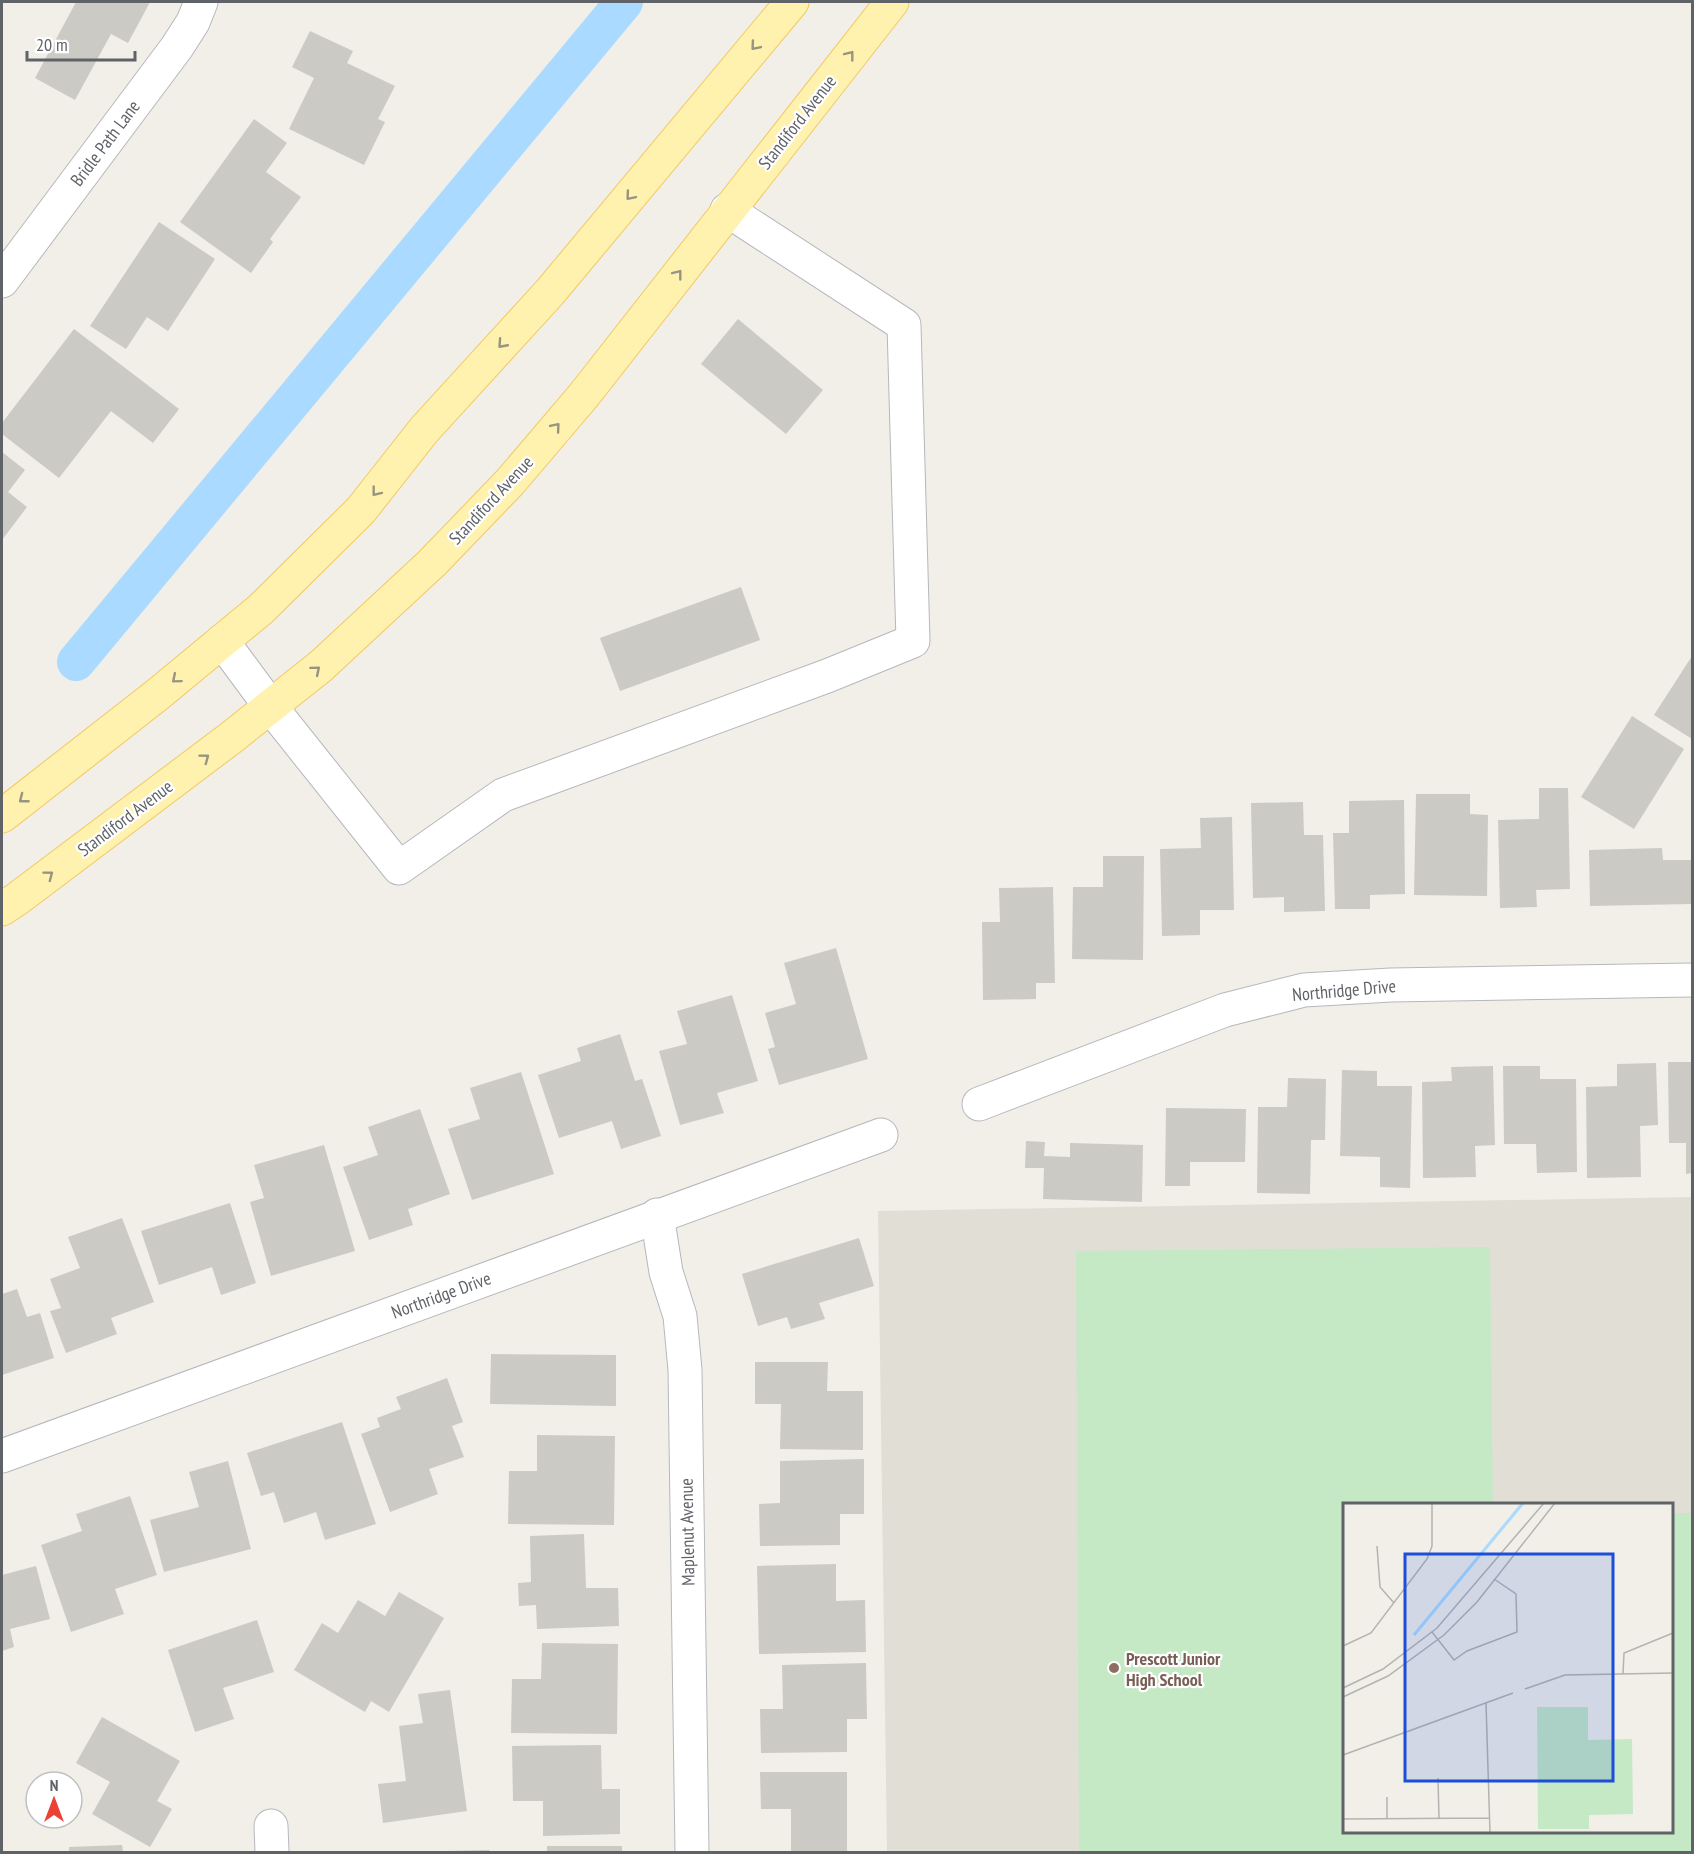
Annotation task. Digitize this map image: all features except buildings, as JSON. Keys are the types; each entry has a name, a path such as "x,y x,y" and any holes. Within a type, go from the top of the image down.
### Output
{"main road":[{"path":"2,816 157,695 261,609 362,510 424,430 550,292 792,2"},
{"name":"Standiford Avenue","path":"2,909 232,738 321,666 432,563 510,482 584,395 892,2"}],"street":[{"name":"Bridle Path Lane","path":"2,281 177,47 193,22 201,2"},
{"path":"222,641 270,706 399,868 503,795 828,676 913,641 904,325 728,210"},
{"name":"Northridge Drive","path":"979,1104 1225,1010 1304,990 1391,985 1692,980"},
{"name":"Northridge Drive","path":"2,1456 881,1135"},
{"name":"Maplenut Avenue","path":"657,1215 666,1272 680,1316 685,1370 692,1852"}],"shaded area":[{"name":"Prescott Junior High School","path":"1692,1197 1692,1852 887,1852 878,1211"}],"green space":[{"path":"1490,1247 1493,1503 1343,1503 1343,1833 1673,1833 1673,1513 1692,1513 1692,1852 1079,1852 1076,1251"}],"waterway":[{"path":"76,662 624,2"}],"place":[{"name":"Prescott Junior High School","path":"1114,1668"}]}
